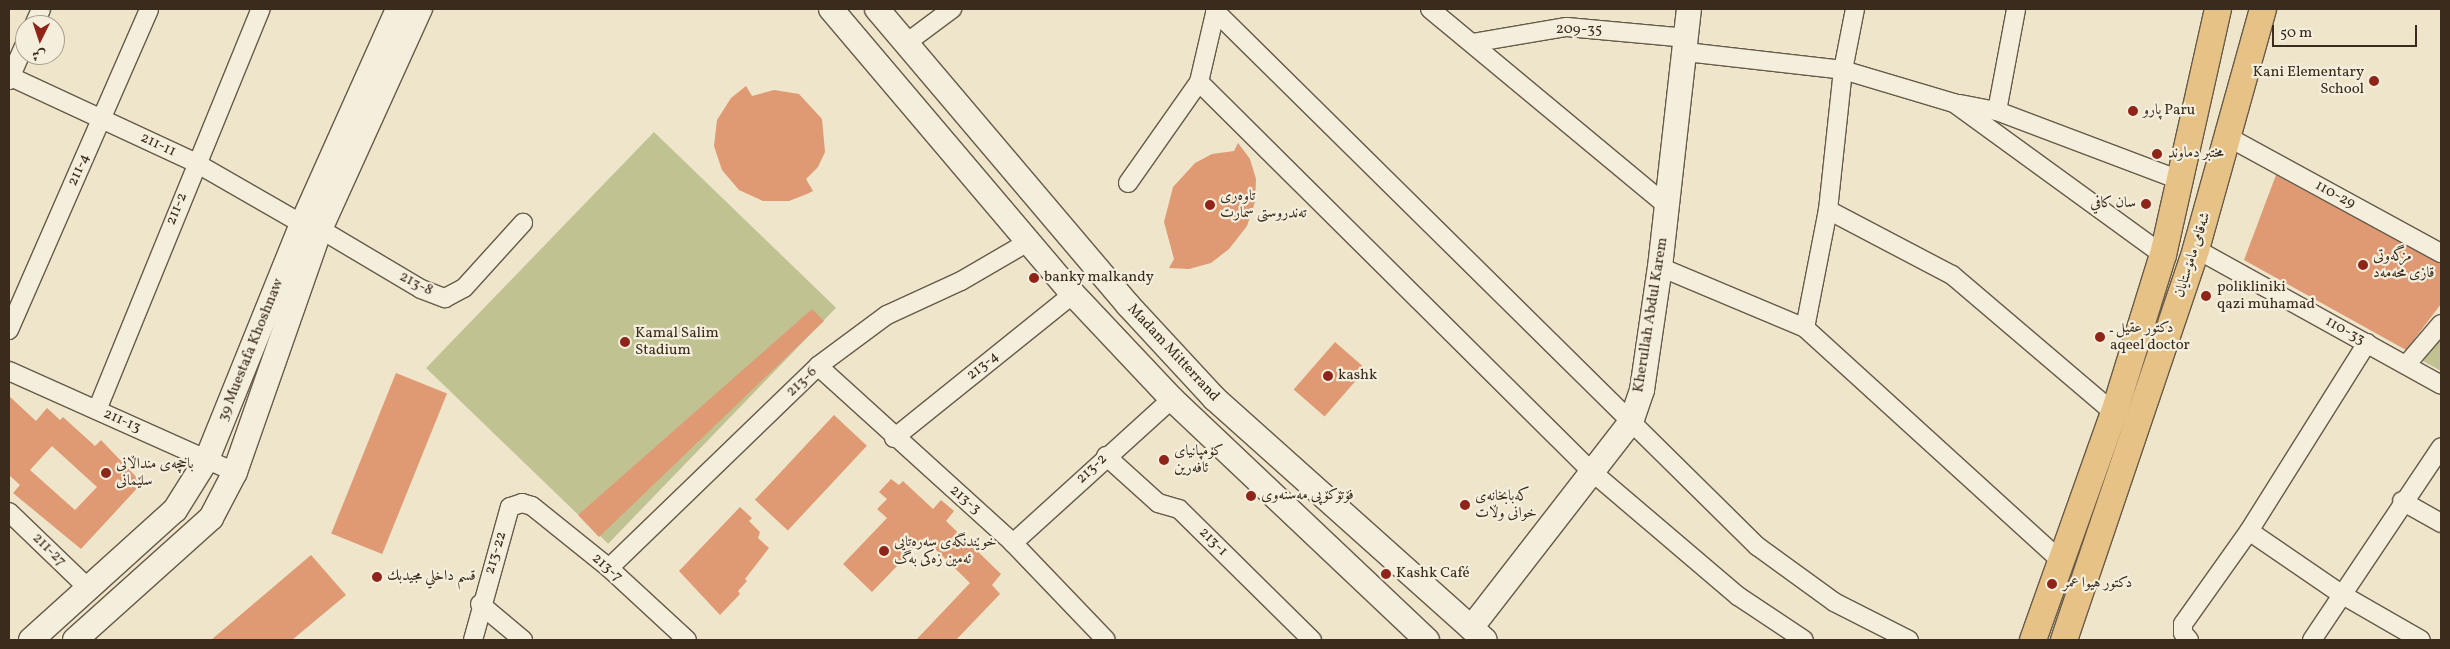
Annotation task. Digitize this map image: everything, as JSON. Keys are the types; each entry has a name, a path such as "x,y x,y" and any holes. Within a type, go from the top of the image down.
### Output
{"main road":[{"name":"39 Muestafa Khoshnaw","path":"31,640 175,510 207,459 311,226 398,9"},
{"name":"39 Muestafa Khoshnaw","path":"75,640 211,518 235,472 311,226 420,9"},
{"name":"Madam Mitterrand","path":"831,9 1073,294 1172,398 1426,640"},
{"name":"Madam Mitterrand","path":"877,9 1128,306 1214,398 1478,634"},
{"name":"Kherullah Abdul Karem","path":"1478,634 1591,471 1631,422 1642,390 1660,267 1666,205 1687,45 1689,9"},
{"name":"شەقامی مامۆستایان","path":"2032,640 2114,413 2163,255 2182,181 2218,9"},
{"name":"شەقامی مامۆستایان","path":"2064,640 2196,249 2262,9"}],"street":[{"name":"211-4","path":"9,330 149,9"},
{"name":"211-2","path":"97,410 196,163 261,9"},
{"path":"905,44 952,9"},
{"path":"1430,9 1666,205"},
{"path":"1804,328 1828,210 1843,70 1855,9"},
{"path":"1998,111 2016,9"},
{"path":"1128,183 1199,82 1216,10"},
{"path":"1216,10 1295,94 1757,546 1798,580 1909,640"},
{"name":"209-35","path":"1472,43 1567,27 1843,70 1954,103"},
{"path":"9,77 15,65"},
{"name":"211-11","path":"9,77 196,163 311,226"},
{"path":"1199,82 1591,471 1738,596 1804,640"},
{"path":"1954,103 1998,111 2182,181"},
{"path":"1954,103 2163,255"},
{"name":"110-29","path":"2228,137 2441,253"},
{"path":"1828,210 1952,275 2114,413"},
{"name":"213-8","path":"311,226 421,290 445,298 464,288 523,223"},
{"name":"213-6","path":"609,568 818,366 887,315 961,281 1028,242"},
{"name":"110-33","path":"2196,249 2441,385"},
{"path":"1660,267 1804,328 2061,561"},
{"name":"213-4","path":"894,438 1073,294"},
{"path":"2406,365 2441,324"},
{"path":"2188,640 2183,633 2183,624 2248,531 2367,343"},
{"name":"213-3","path":"818,366 894,438 1014,543 1106,640"},
{"name":"211-13","path":"9,371 235,472"},
{"name":"213-2","path":"1014,543 1106,456 1172,398"},
{"path":"2312,640 2402,501 2441,447"},
{"name":"213-1","path":"1106,456 1158,503 1179,509 1312,640"},
{"path":"2402,501 2441,523"},
{"name":"213-7","path":"522,502 532,506 609,568 687,640"},
{"name":"213-22","path":"473,640 480,604 510,507 522,502"},
{"name":"211-27","path":"9,512 88,588"},
{"path":"2248,531 2341,594 2421,640"},
{"path":"480,604 523,640"}],"green space":[{"name":"Kamal Salim Stadium","path":"654,132 836,308 608,544 426,368"},
{"path":"2441,334 2441,371 2423,361"}],"building":[{"path":"746,86 752,96 774,90 799,94 822,119 825,152 818,167 806,179 813,191 789,201 763,201 739,190 722,170 714,146 717,120 731,98"},
{"name":"تاوەری تەندروستی سمارت","path":"1238,143 1250,159 1256,179 1255,202 1247,226 1229,249 1211,263 1189,269 1169,268 1174,259 1164,222 1173,187 1195,163 1212,154 1234,151"},
{"path":"2276,175 2441,264 2441,304 2406,350 2244,260"},
{"path":"812,309 824,321 599,537 578,515"},
{"name":"kashk","path":"1335,342 1366,369 1325,416 1294,390"},
{"path":"396,373 447,394 382,554 331,533"},
{"name":"باخچەی منداڵانی سلێمانی","path":"9,396 36,421 47,408 60,420 63,417 95,446 101,440 142,483 81,549 13,493 20,485 9,475","holes":["52,446 97,487 75,510 30,470"]},
{"path":"834,415 867,446 788,531 755,500"},
{"name":"خوێندنگەی سەرەتایی ئەمین زەکی بەگ","path":"891,479 899,485 903,481 933,509 941,500 954,511 946,521 1001,574 992,585 1000,594 956,640 916,640 970,583 924,538 872,592 843,564 887,518 877,509 887,499 879,492"},
{"path":"740,507 752,518 749,521 760,532 758,538 769,548 745,579 747,581 738,591 740,594 720,615 679,571"},
{"path":"311,555 346,595 292,640 211,640"}],"place":[{"name":"Kani Elementary School","path":"2374,81"},
{"name":"پارو Paru","path":"2133,111"},
{"name":"مختبر دماوند","path":"2157,154"},
{"name":"سان كافي","path":"2146,204"},
{"name":"تاوەری تەندروستی سمارت","path":"1210,205"},
{"name":"مزگه‌وتی قازی محەمەد","path":"2363,265"},
{"name":"banky malkandy","path":"1034,278"},
{"name":"polikliniki qazi muhamad","path":"2206,296"},
{"name":"دكتور عقيل ـ aqeel doctor","path":"2100,337"},
{"name":"Kamal Salim Stadium","path":"625,342"},
{"name":"kashk","path":"1328,376"},
{"name":"کۆمپانیای ئافەرین","path":"1164,460"},
{"name":"باخچەی منداڵانی سلێمانی","path":"106,473"},
{"name":"فۆتۆکۆپی مەسنەوی","path":"1251,496"},
{"name":"کەبابخانەی خوانی وڵات","path":"1465,505"},
{"name":"خوێندنگەی سەرەتایی ئەمین زەکی بەگ","path":"884,551"},
{"name":"Kashk Café","path":"1386,574"},
{"name":"قسم داخلي مجيدبك","path":"377,577"},
{"name":"دكتور هيوا عمر","path":"2052,584"}]}
